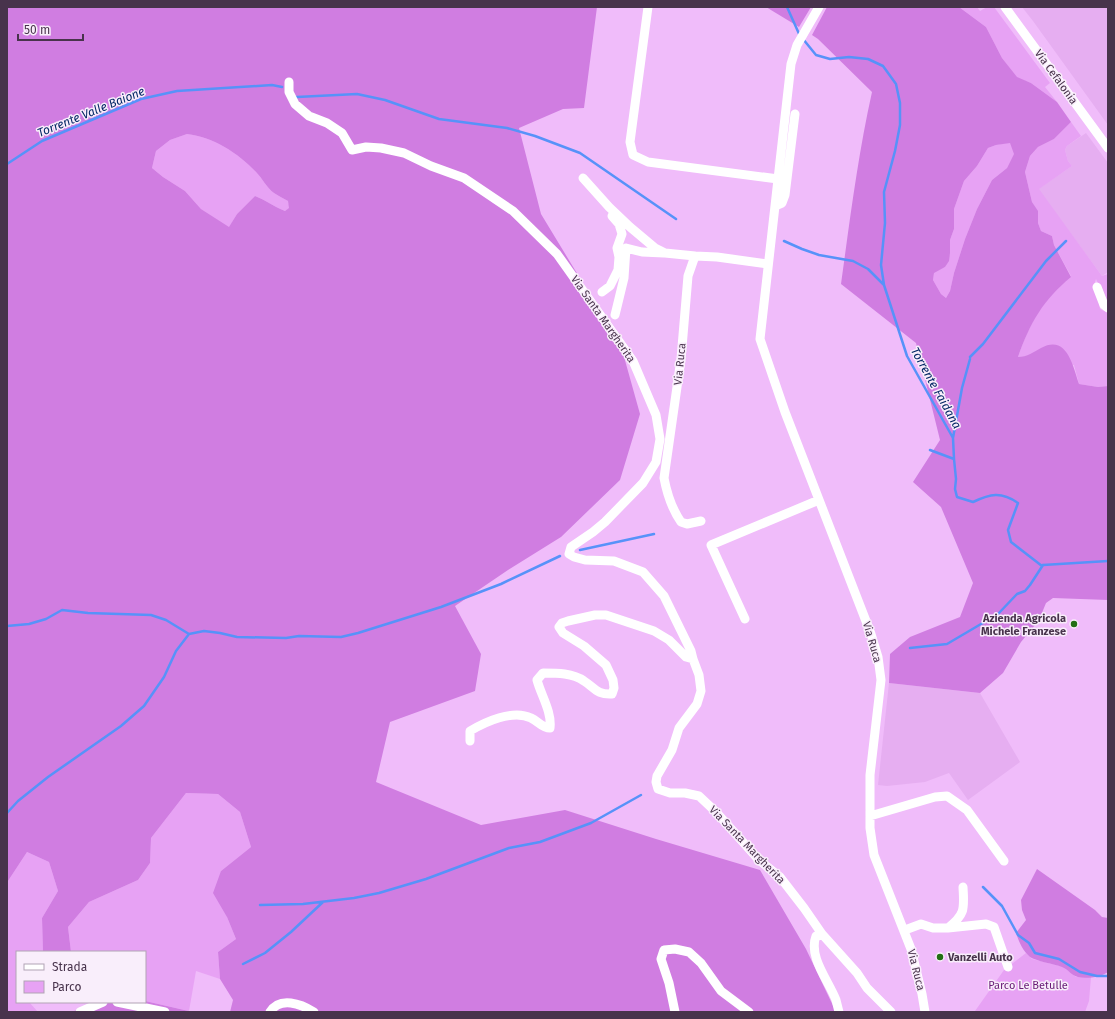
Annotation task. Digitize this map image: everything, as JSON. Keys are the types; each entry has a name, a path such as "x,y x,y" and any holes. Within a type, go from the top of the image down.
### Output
{"street":[{"path":"648,7 630,142 633,155 648,162 778,179"},
{"name":"Via Ruca","path":"819,7 797,45 791,64 760,340 785,412 869,627 878,657 881,680 870,775 870,816 874,855 905,930 922,994 925,1012"},
{"name":"Via Cefalonia","path":"1005,7 1108,148"},
{"name":"Via Santa Margherita","path":"289,82 289,92 296,104 309,116 327,123 342,133 352,150 366,147 381,148 404,153 431,166 464,178 513,211 557,254 633,361 656,415 660,439 656,462 643,483 606,522 571,547 569,554 585,560 614,561 643,572 664,596 692,651 692,659 699,675 701,691 696,704 678,728 672,750 657,776 656,782 658,789 670,792 685,792 699,796 716,812 759,860 780,877 822,934"},
{"name":"Via Ruca","path":"775,206 782,203 785,195 795,114"},
{"path":"583,178 609,207 630,227 655,248 666,253"},
{"path":"601,197 618,224 622,234 617,248 619,257 618,270 610,286 602,292"},
{"path":"615,315 624,278 626,248 642,252 717,257 768,264"},
{"name":"Via Ruca","path":"695,256 688,276 681,359 664,478 667,493 675,514 681,522 687,524 701,521"},
{"path":"1097,287 1104,305 1108,308"},
{"path":"744,619 711,545 819,500"},
{"path":"470,741 470,731 502,717 519,715 530,717 545,728 550,728 551,719 537,680 544,673 564,673 584,680 595,691 605,694 612,694 614,680 606,665 584,646 563,633 560,627 562,623 595,615 606,615 654,631 669,640 686,657 692,659"},
{"path":"870,816 935,797 948,796 967,810 1004,861"},
{"path":"948,928 963,913 963,887"},
{"path":"905,930 921,924 933,928 986,924 994,928 1008,966"},
{"path":"839,1012 836,1000 821,972 814,950 813,942 816,936 822,934 867,988 891,1012"},
{"path":"675,1012 669,983 661,959 664,950 675,949 689,952 700,963 721,991 749,1012"},
{"path":"80,1012 101,1003"},
{"path":"122,1003 165,1012"},
{"path":"270,1012 274,1006 291,1003 305,1006 314,1012"}],"shaded area":[{"path":"7,7 597,7 584,108 563,109 519,128 541,214 621,346 640,414 620,480 561,537 508,570 455,606 481,654 475,691 390,722 376,782 481,825 565,810 760,870 806,949 836,1012 230,1012 233,1000 220,979 218,952 236,939 227,917 213,893 221,871 251,847 240,812 218,794 186,793 151,838 150,863 138,880 89,902 68,927 71,951 43,951 42,918 58,891 49,862 27,852 8,881 7,897","holes":["187,134 216,142 241,158 256,172 271,191 288,201 289,208 285,211 255,196 237,214 229,227 201,209 185,191 152,168 156,151 170,140"]},
{"path":"766,7 811,7 799,27"},
{"path":"827,7 959,7 986,27 1002,58 1017,77 1031,83 1057,102 1071,122 1054,139 1038,147 1030,156 1025,172 1032,202 1038,211 1038,223 1041,231 1052,236 1054,245 1071,277 1053,294 1038,313 1027,333 1018,357 1033,353 1050,345 1057,345 1063,348 1068,354 1079,384 1098,387 1108,386 1108,600 1053,598 1046,603 1039,620 1021,642 1003,673 980,693 889,683 890,654 910,637 960,617 973,583 941,507 913,482 940,440 916,343 841,284 858,163 872,92 818,39 812,35","holes":["1010,143 1014,154 1007,168 992,180 977,209 965,239 950,291 946,298 941,294 933,280 934,273 945,267 949,261 950,240 954,229 954,209 964,181 977,166 988,148"]},
{"path":"1022,7 1108,7 1108,125 1033,21"},
{"path":"1086,133 1108,163 1108,272 1102,276 1038,189 1072,166 1068,161 1065,150 1067,146"},
{"path":"889,683 980,693 1020,762 968,800 949,773 925,782 887,786 878,785"},
{"path":"1037,869 1095,910 1102,917 1108,918 1108,972 1094,977 1078,977 1062,967 1030,957 1023,949 1016,933 1026,920 1022,910 1021,900"},
{"path":"146,1001 193,1012 72,1012 93,1003 146,1003"}],"green space":[{"path":"959,7 977,7 980,11 987,7 994,7 1050,83 1045,87 1057,102 1031,83 1017,78 1002,58 986,27"},
{"path":"1071,122 1081,136 1067,146 1065,150 1068,161 1072,166 1039,189 1102,276 1108,274 1108,305 1096,279 1093,288 1098,297 1100,309 1108,313 1108,386 1098,387 1079,384 1074,365 1018,357 1027,333 1038,313 1052,294 1071,276 1054,245 1052,236 1041,231 1038,223 1037,211 1032,202 1025,172 1030,156 1038,147 1054,139"},
{"path":"187,134 216,142 233,152 256,172 271,191 288,201 290,208 285,211 255,196 237,214 229,228 201,209 185,191 152,168 156,151 170,140"},
{"path":"1010,142 1015,153 1007,168 992,180 977,209 965,239 950,291 946,298 941,294 933,280 934,272 945,267 950,253 950,240 954,229 954,209 964,181 977,166 988,148"},
{"path":"186,793 218,794 240,812 251,847 221,871 227,917 236,939 218,952 220,979 196,971 189,1011 146,1001 146,951 71,951 68,927 89,902 138,880 150,863 151,838"},
{"path":"27,852 49,862 58,891 42,918 43,951 16,951 16,1003 30,1003 38,1012 7,1012 8,881"},
{"name":"Parco Le Betulle","path":"1026,953 1032,959 1064,967 1076,977 1091,977 1089,1001 1085,1012 975,1011 1004,970"}],"waterway":[{"name":"Torrente Faidana","path":"787,7 800,36"},
{"name":"Torrente Faidana","path":"803,39 816,55 830,59 849,57 868,59 883,66 896,84 900,103 900,125 884,192 885,223 881,265 884,285 907,356 953,438 956,479 955,489 957,497 973,502 985,497 1001,495 1018,503 1008,530 1011,542 1042,566 1108,561"},
{"name":"Torrente Valle Baione","path":"7,164 42,141 141,99 177,91 272,85 282,87"},
{"name":"Torrente Valle Baione","path":"297,97 357,94 385,100 439,119 507,128 535,136 580,153 676,219"},
{"name":"Torrente Valle Baione","path":"784,241 819,255 853,261 868,269 884,285"},
{"path":"970,357 983,344 1046,261 1066,241"},
{"path":"953,438 962,388 970,359"},
{"path":"930,450 954,459"},
{"path":"580,550 654,534"},
{"path":"7,626 29,624 46,619 62,610 88,613 151,615 166,620 189,634 204,631 237,637 341,637 441,607 501,584 560,556"},
{"path":"910,648 947,644 998,614 1017,594 1025,591 1043,565"},
{"path":"7,813 18,801 48,777 121,726 144,706 164,677 176,651 189,634"},
{"path":"260,905 303,904 354,898 379,893 426,879 509,848 540,842 591,823 641,795"},
{"path":"983,887 1002,906 1018,935 1029,943 1035,953 1059,959 1080,972 1097,976 1108,976"},
{"path":"243,964 265,953 291,932 323,902"}],"place":[{"name":"Azienda Agricola Michele Franzese","path":"1074,624"},
{"name":"Vanzelli Auto","path":"940,957"}]}
